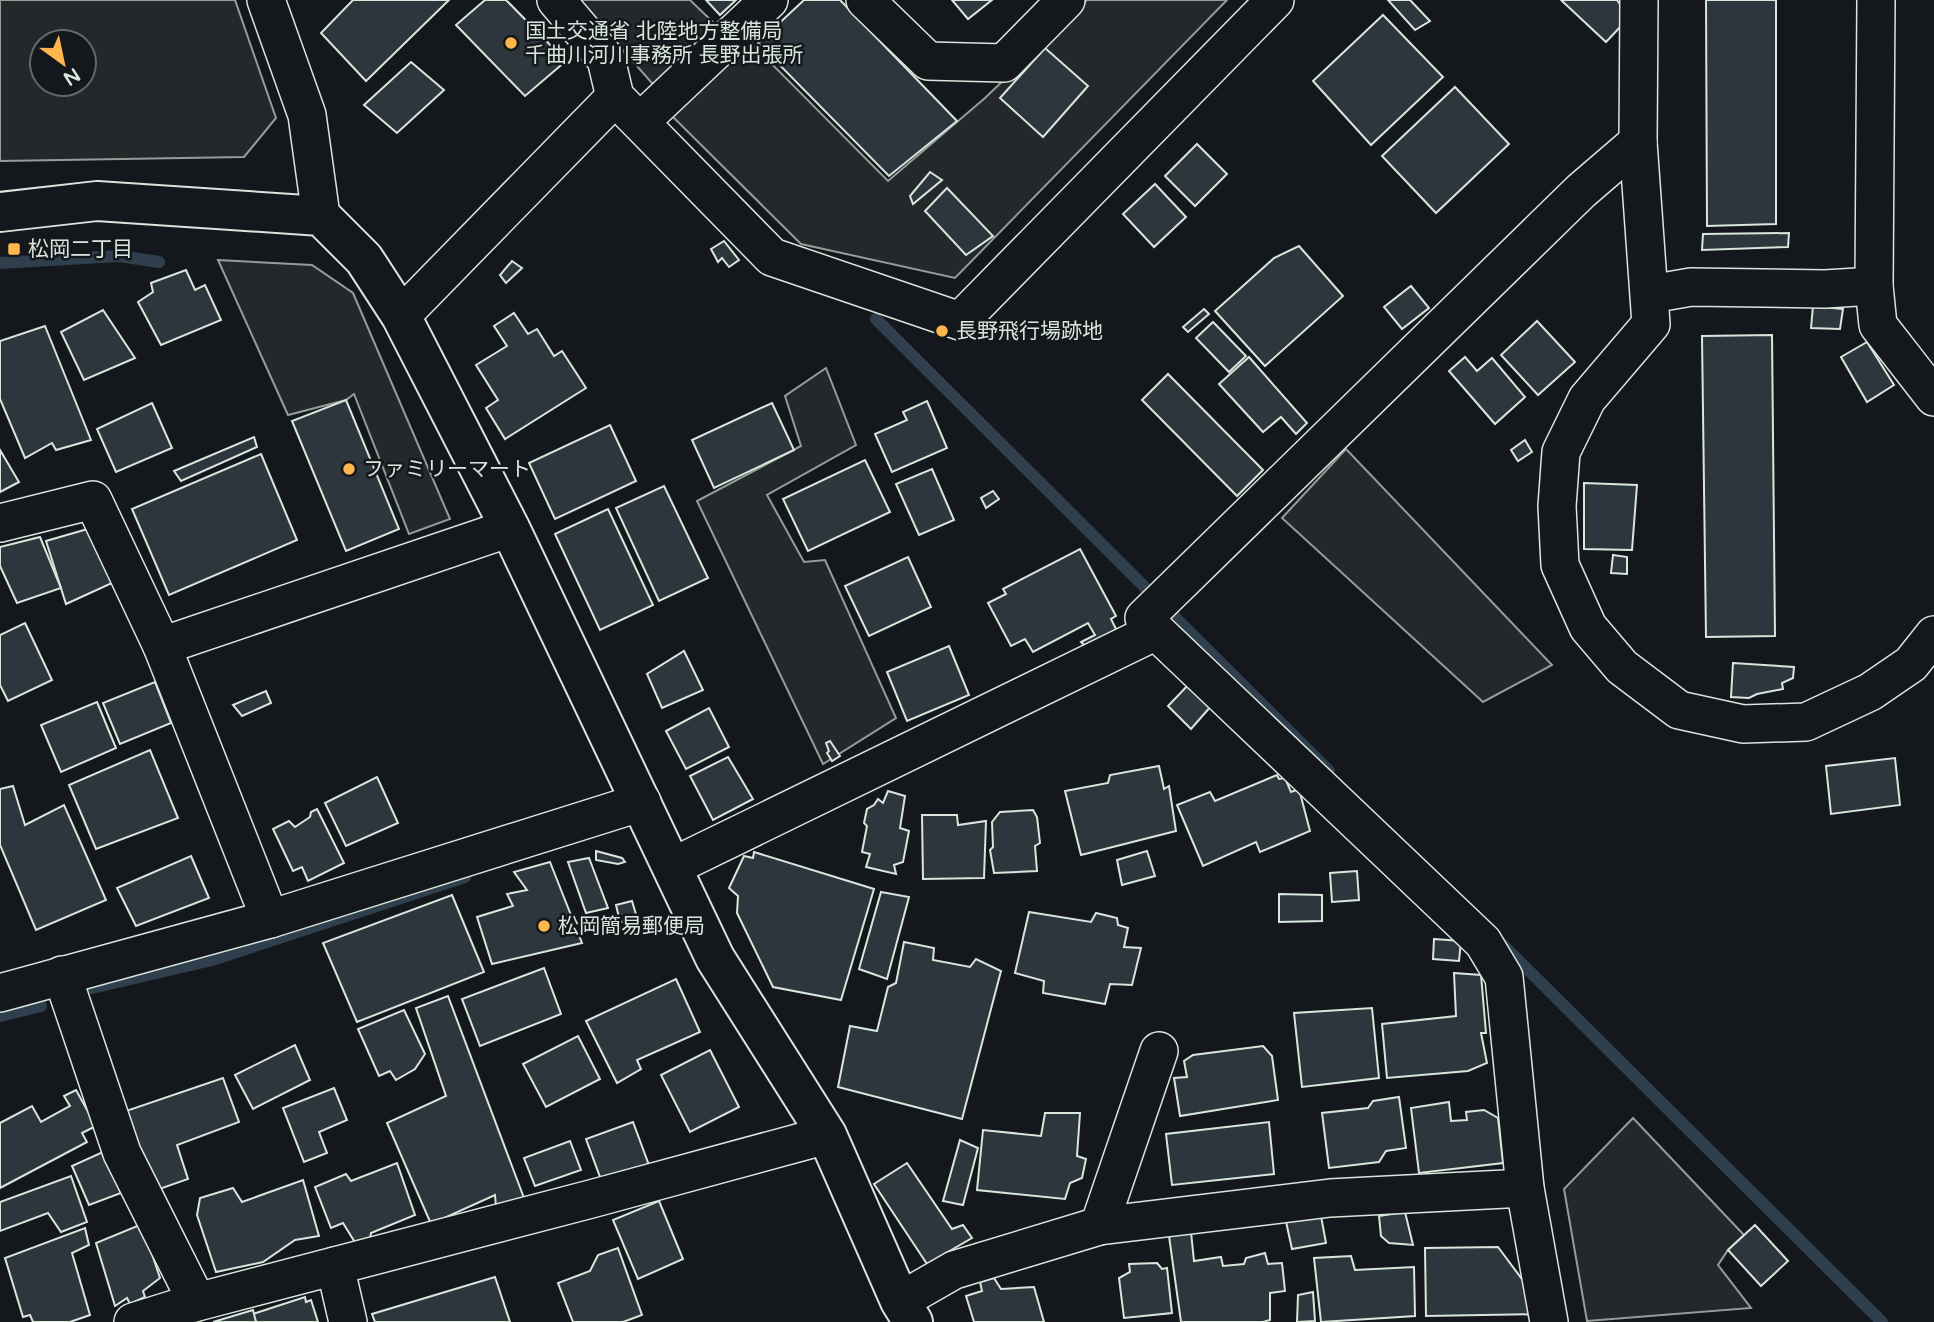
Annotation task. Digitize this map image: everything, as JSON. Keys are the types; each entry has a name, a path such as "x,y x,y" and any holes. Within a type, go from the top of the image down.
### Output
{"street":[{"path":"266,0 307,115 321,216 365,259 401,316 510,528 715,958 827,1135 907,1312 954,1270 1099,1226 1330,1198 1525,1188"},
{"path":"556,0 606,59 628,110 772,257 960,321 1275,0"},
{"path":"401,316 628,110 769,0"},
{"path":"865,0 928,61 1004,63 1066,0"},
{"path":"1639,0 1638,142 1651,324 1587,399 1561,453 1557,506 1560,565 1588,627 1622,667 1679,710 1743,724 1806,722 1870,692 1912,664 1934,635"},
{"path":"1876,0 1874,286 1878,325 1934,397"},
{"path":"1549,1322 1525,1188 1504,977 1483,942 1144,618 1581,191 1638,142"},
{"path":"0,212 97,201 321,216"},
{"path":"1651,295 1691,287 1825,289 1874,286"},
{"path":"0,523 93,500 162,646 270,919"},
{"path":"162,646 510,528"},
{"path":"672,867 1156,631"},
{"path":"0,993 270,919 642,802"},
{"path":"62,975 122,1153 197,1302"},
{"path":"1099,1226 1159,1051"},
{"path":"133,1322 197,1302 827,1135"},
{"path":"335,1266 348,1322"}],"shaded area":[{"path":"0,0 235,0 276,118 244,157 0,161"},
{"path":"579,0 690,0 718,27 658,90"},
{"path":"1087,0 1227,0 955,278 801,244 670,114 747,39 888,181 985,98"},
{"path":"218,260 312,265 353,293 450,519 409,534 354,394 346,400 288,415"},
{"path":"826,368 856,445 767,495 804,562 825,560 896,718 823,764 697,501 801,446 785,396"},
{"path":"1346,449 1552,665 1483,702 1282,518"},
{"path":"1633,1118 1744,1235 1728,1250 1718,1265 1751,1308 1587,1321 1564,1189"}],"building":[{"path":"353,0 449,0 366,81 321,33"},
{"name":"国土交通省 北陸地方整備局 千曲川河川事務所 長野出張所","path":"485,0 506,0 566,61 525,96 456,25"},
{"path":"706,0 736,0 720,15"},
{"path":"804,0 840,0 957,121 889,176 758,43"},
{"path":"952,0 992,0 968,19"},
{"path":"1388,0 1410,0 1430,21 1415,30"},
{"path":"1561,0 1617,0 1625,12 1622,25 1606,42"},
{"path":"1706,0 1776,0 1776,224 1707,226"},
{"path":"1383,15 1443,77 1371,145 1313,81"},
{"path":"1045,48 1088,86 1043,137 1000,98"},
{"path":"411,62 444,90 397,133 364,105"},
{"path":"1455,87 1509,144 1436,213 1382,156"},
{"path":"1197,144 1227,174 1195,206 1165,176"},
{"path":"930,172 942,180 913,204 910,196"},
{"path":"1155,184 1186,217 1154,247 1123,214"},
{"path":"947,188 993,236 966,255 925,211"},
{"path":"1789,233 1788,247 1702,250 1703,234"},
{"path":"724,241 739,260 729,267 722,258 718,262 711,249"},
{"path":"1299,246 1343,296 1265,366 1215,311 1274,258"},
{"path":"512,261 522,268 506,283 500,275"},
{"path":"186,270 195,290 205,285 221,320 161,345 138,302 153,292 151,283"},
{"path":"1411,286 1429,308 1402,329 1384,307"},
{"path":"1813,306 1843,309 1840,329 1811,328"},
{"path":"1204,309 1209,314 1188,332 1183,327"},
{"path":"103,310 135,358 84,380 61,332"},
{"path":"514,313 528,334 537,329 554,356 562,351 586,388 505,439 486,408 498,400 476,365 507,346 494,326"},
{"path":"1537,321 1575,362 1538,395 1501,355"},
{"path":"1213,322 1246,356 1229,372 1196,338"},
{"path":"45,326 91,440 56,450 52,443 25,458 0,399 0,341"},
{"path":"1772,335 1775,636 1706,637 1702,336"},
{"path":"1867,342 1894,385 1867,402 1841,357"},
{"path":"1249,357 1307,423 1296,434 1281,417 1263,432 1219,384"},
{"path":"1465,357 1477,371 1492,358 1525,397 1495,424 1449,371"},
{"path":"1168,374 1263,470 1237,496 1142,400"},
{"path":"346,400 399,529 346,551 292,421"},
{"path":"927,401 947,448 892,472 875,434 907,420 903,412"},
{"path":"152,403 172,448 116,472 97,429"},
{"path":"772,403 794,450 714,488 692,440"},
{"path":"610,425 636,481 555,519 529,463"},
{"path":"254,437 257,447 181,481 174,471"},
{"path":"1525,440 1532,452 1518,461 1511,450"},
{"path":"0,450 19,482 0,492"},
{"path":"261,454 297,540 169,595 132,509"},
{"path":"865,460 890,512 808,551 783,499"},
{"path":"932,469 954,520 919,535 896,484"},
{"path":"1584,483 1637,485 1632,550 1584,549"},
{"path":"664,486 708,578 659,601 616,508"},
{"path":"993,491 999,499 986,508 981,498"},
{"path":"608,509 653,605 600,630 555,534"},
{"path":"91,528 112,583 66,604 46,541"},
{"path":"40,537 61,588 17,603 0,566 0,547"},
{"path":"1080,549 1116,616 1111,619 1117,631 1086,647 1081,642 1095,635 1088,623 1033,652 1025,639 1011,646 988,603 1006,594 1003,589"},
{"path":"1613,555 1627,557 1627,574 1611,573"},
{"path":"908,557 931,607 869,636 845,586"},
{"path":"25,623 52,680 8,701 0,685 0,635"},
{"path":"949,646 969,695 907,721 887,672"},
{"path":"684,651 703,690 662,708 647,674"},
{"path":"1733,663 1794,667 1793,678 1782,683 1783,689 1749,698 1731,697"},
{"path":"155,682 171,723 120,744 103,703"},
{"path":"1191,682 1212,705 1191,729 1168,706"},
{"path":"266,691 271,703 242,716 233,705"},
{"path":"97,702 116,748 61,772 41,725"},
{"path":"709,708 729,747 686,769 666,731"},
{"path":"830,741 840,756 832,761 827,753 829,751 826,743"},
{"path":"150,750 178,818 96,849 69,785"},
{"path":"728,757 753,799 713,820 690,776"},
{"path":"1895,758 1900,805 1831,814 1826,766"},
{"path":"1159,766 1164,789 1169,786 1176,831 1081,855 1065,791 1108,783 1110,775"},
{"path":"1277,775 1279,779 1285,778 1291,792 1299,789 1310,831 1260,852 1256,842 1203,866 1177,805 1210,792 1215,801"},
{"path":"377,777 398,823 346,846 325,803"},
{"path":"13,786 25,825 64,805 106,900 36,930 0,845 0,789"},
{"path":"888,791 905,796 900,828 909,831 903,862 894,865 896,874 866,867 870,854 862,852 867,809 878,799 883,803"},
{"path":"317,809 344,863 308,881 302,867 293,871 273,829 289,821 295,827"},
{"path":"1033,810 1037,817 1040,843 1035,846 1037,871 994,873 990,850 993,847 992,822 1000,812"},
{"path":"922,815 957,815 958,825 986,821 984,878 923,879"},
{"path":"596,851 622,858 625,862 618,864 596,860"},
{"path":"1147,851 1155,876 1122,885 1117,860"},
{"path":"754,852 874,889 841,1000 773,987 737,913 738,896 729,888 744,856 753,858"},
{"path":"191,856 209,898 136,926 117,888"},
{"path":"589,858 608,908 586,913 568,862"},
{"path":"550,862 582,943 492,964 477,917 513,906 507,894 527,890 514,872"},
{"path":"1357,871 1359,900 1332,902 1330,873"},
{"path":"881,892 909,897 887,979 859,969"},
{"path":"1279,894 1322,895 1322,921 1279,922"},
{"path":"452,895 484,972 357,1022 323,943"},
{"path":"632,901 638,921 620,922 616,905"},
{"path":"1029,912 1091,922 1096,913 1117,918 1118,925 1128,928 1124,947 1141,948 1132,985 1110,984 1105,1004 1043,993 1044,981 1015,973"},
{"path":"1434,939 1461,941 1459,961 1433,959"},
{"path":"904,942 934,948 933,960 970,967 976,959 1001,971 962,1119 838,1087 850,1026 877,1031 888,987 896,983"},
{"path":"544,968 561,1014 480,1046 462,999"},
{"path":"1454,973 1481,975 1486,1033 1481,1033 1487,1063 1468,1071 1387,1078 1382,1024 1456,1016"},
{"path":"676,979 700,1032 637,1060 641,1069 617,1083 586,1021"},
{"path":"448,996 524,1198 496,1207 495,1195 431,1224 387,1123 446,1096 416,1008"},
{"path":"1372,1008 1379,1078 1302,1087 1294,1013"},
{"path":"404,1010 425,1054 415,1069 396,1080 390,1071 379,1076 358,1029"},
{"path":"578,1036 600,1079 546,1107 523,1064"},
{"path":"295,1045 310,1080 253,1109 235,1075"},
{"path":"1263,1046 1272,1056 1278,1100 1180,1116 1174,1078 1187,1077 1184,1061 1193,1055"},
{"path":"710,1050 739,1107 690,1132 661,1075"},
{"path":"223,1078 239,1122 177,1145 188,1179 151,1192 123,1112"},
{"path":"334,1088 347,1120 319,1132 327,1153 304,1162 283,1108"},
{"path":"76,1090 96,1126 82,1133 87,1142 0,1188 0,1123 32,1106 41,1122 70,1106 64,1096"},
{"path":"1399,1097 1406,1148 1386,1151 1379,1162 1329,1168 1322,1113 1368,1108 1373,1101"},
{"path":"1449,1102 1451,1121 1467,1120 1466,1112 1484,1110 1498,1118 1503,1163 1419,1173 1411,1108"},
{"path":"1045,1113 1080,1113 1077,1156 1086,1159 1082,1178 1070,1183 1065,1199 977,1190 983,1130 1041,1136"},
{"path":"633,1122 650,1168 603,1185 586,1139"},
{"path":"1269,1122 1274,1174 1172,1185 1166,1134"},
{"path":"960,1140 978,1148 963,1205 943,1201"},
{"path":"570,1141 581,1170 535,1186 524,1158"},
{"path":"105,1151 121,1193 89,1205 72,1166"},
{"path":"397,1163 415,1215 371,1233 370,1239 356,1244 343,1223 331,1228 315,1187 346,1174 351,1181"},
{"path":"907,1163 952,1229 963,1225 972,1238 927,1264 874,1184"},
{"path":"71,1176 87,1222 61,1232 48,1213 0,1231 0,1202"},
{"path":"303,1180 319,1236 295,1240 263,1262 216,1272 197,1215 200,1198 233,1188 242,1202"},
{"path":"659,1201 683,1259 638,1279 613,1220"},
{"path":"1405,1212 1413,1245 1389,1243 1381,1236 1379,1216"},
{"path":"1321,1216 1326,1243 1292,1249 1285,1217"},
{"path":"142,1224 160,1278 143,1291 145,1297 130,1304 127,1298 115,1306 96,1243"},
{"path":"1755,1225 1788,1261 1761,1286 1728,1250"},
{"path":"85,1228 89,1245 72,1253 90,1315 70,1322 33,1322 30,1315 23,1317 5,1258"},
{"path":"1191,1232 1194,1261 1221,1257 1223,1266 1244,1264 1246,1258 1265,1253 1268,1264 1282,1263 1285,1291 1270,1293 1270,1320 1181,1322 1169,1236"},
{"path":"1498,1247 1548,1314 1426,1316 1425,1248"},
{"path":"618,1248 642,1315 623,1322 573,1322 558,1283 590,1271 598,1255"},
{"path":"1351,1256 1355,1270 1414,1267 1415,1316 1321,1322 1314,1258"},
{"path":"1157,1263 1162,1269 1167,1268 1172,1313 1124,1318 1119,1278 1130,1272 1129,1264"},
{"path":"495,1277 510,1322 375,1322 372,1314"},
{"path":"994,1278 1001,1289 1034,1287 1044,1322 974,1322 966,1296 982,1291 980,1282"},
{"path":"1313,1292 1315,1321 1297,1322 1298,1295"},
{"path":"305,1297 306,1302 311,1300 318,1322 256,1322 253,1314"},
{"path":"253,1310 256,1322 213,1322"}],"waterway":[{"path":"0,263 119,256 159,262"},
{"path":"876,319 1329,771"},
{"path":"92,988 212,960 465,877"},
{"path":"1500,942 1882,1322"},
{"path":"0,1016 41,1006"}],"place":[{"name":"国土交通省 北陸地方整備局 千曲川河川事務所 長野出張所","path":"511,43"},
{"name":"松岡二丁目","path":"14,249"},
{"name":"長野飛行場跡地","path":"942,331"},
{"name":"ファミリーマート","path":"349,469"},
{"name":"松岡簡易郵便局","path":"544,926"}]}
